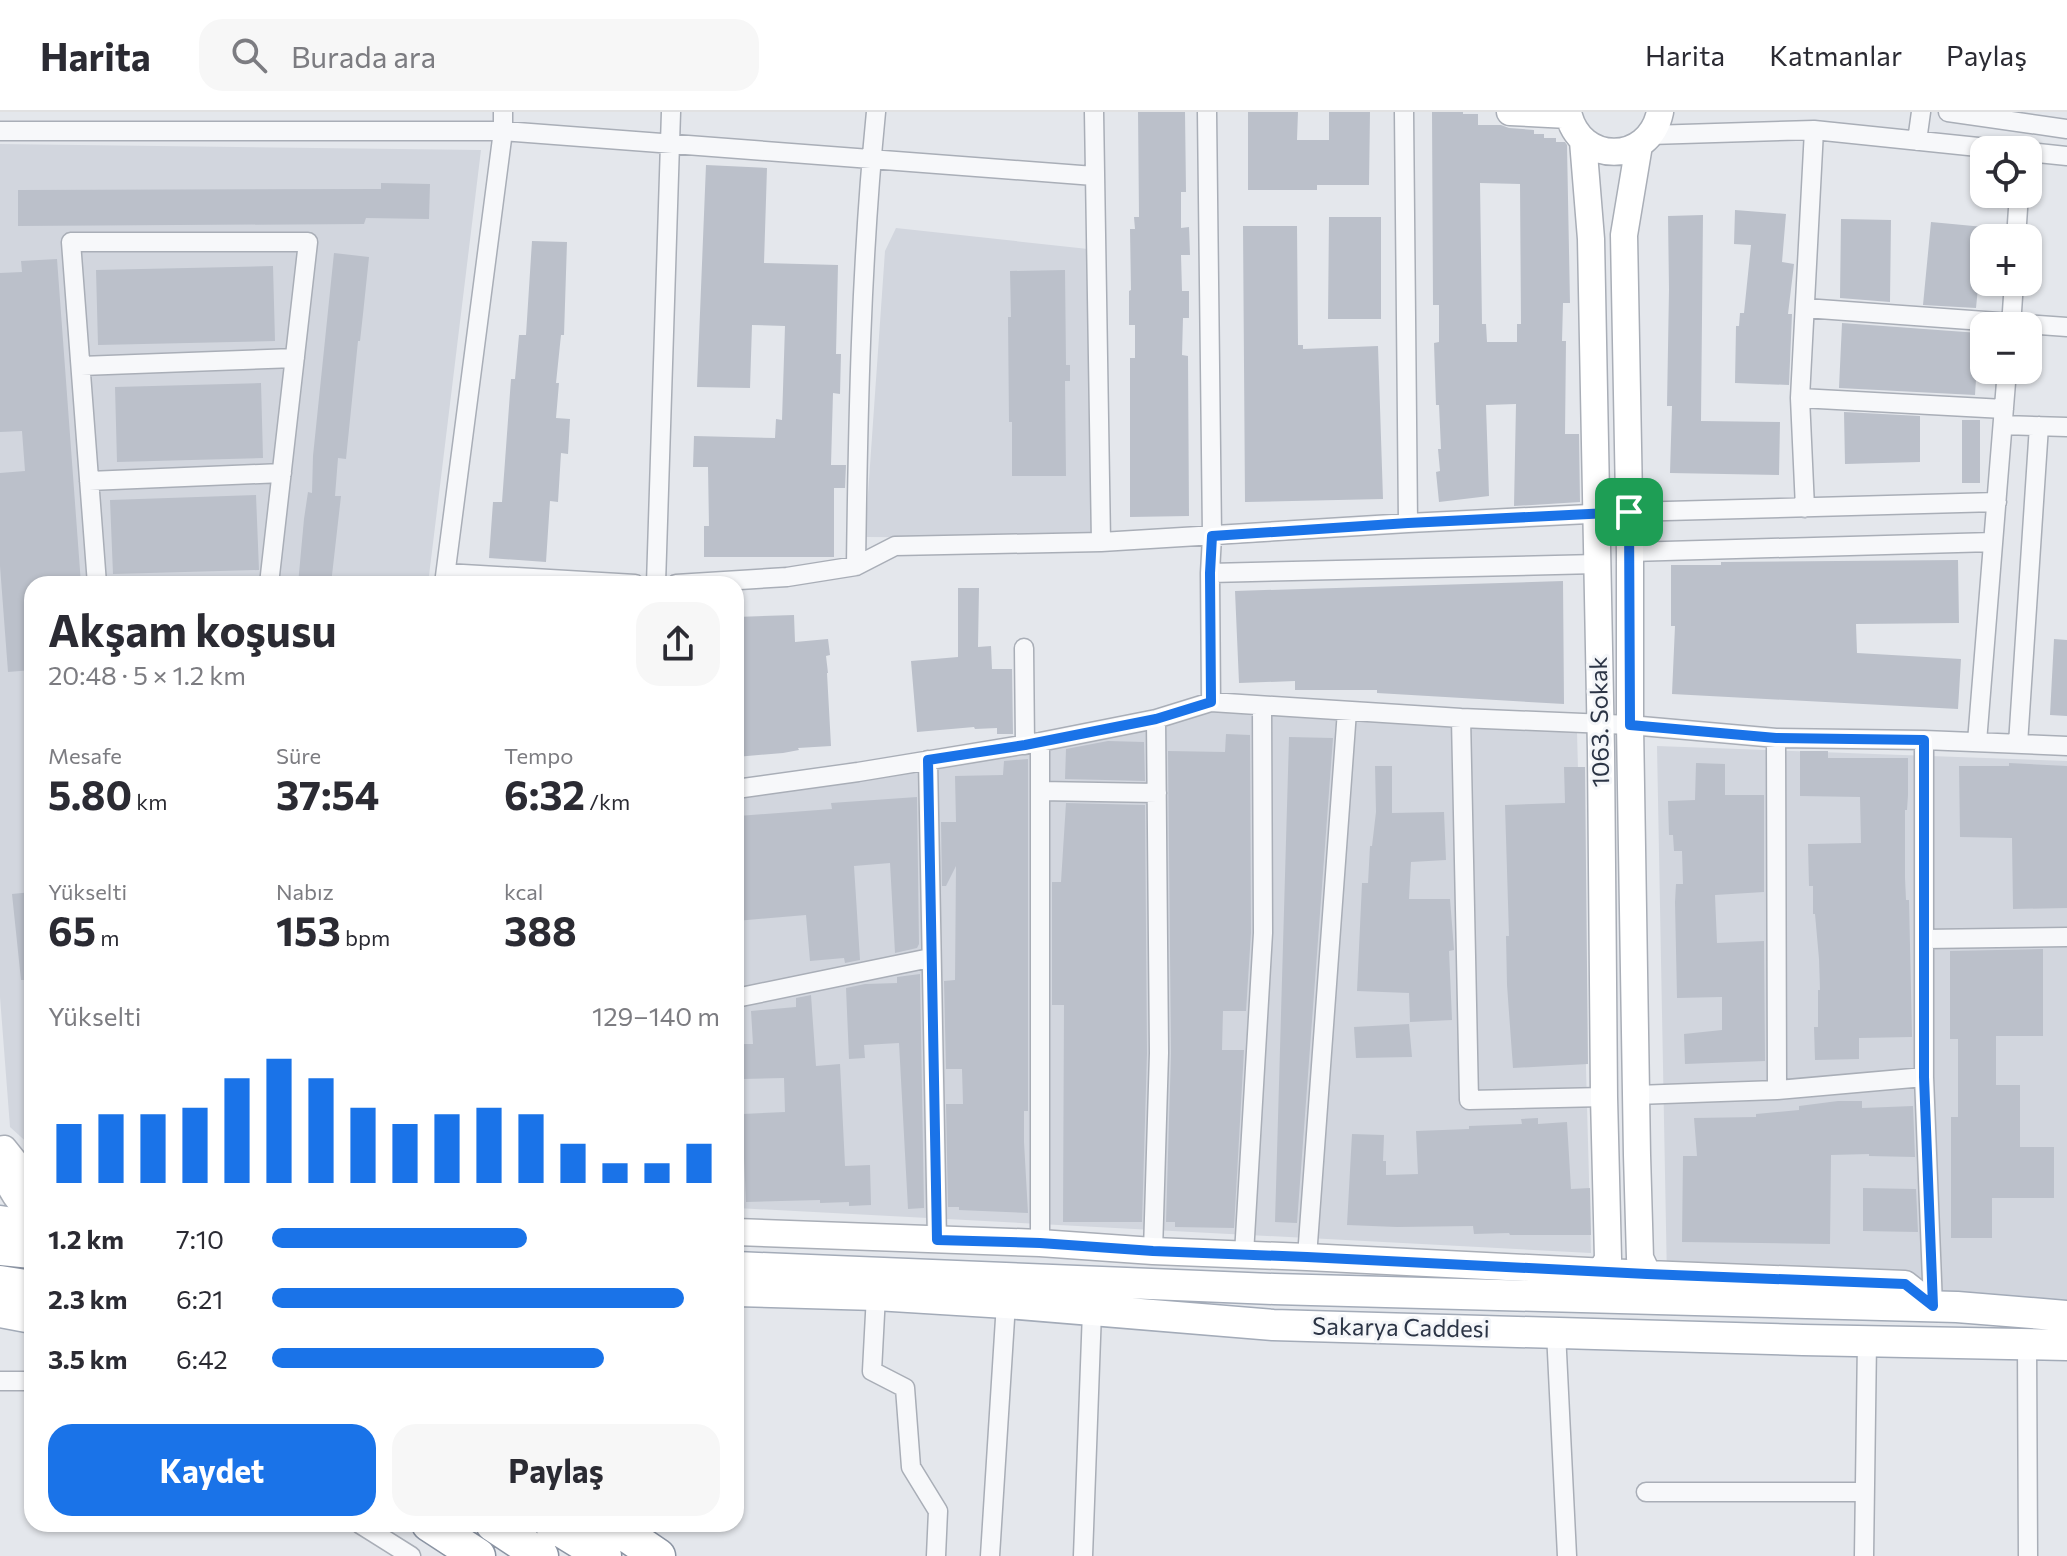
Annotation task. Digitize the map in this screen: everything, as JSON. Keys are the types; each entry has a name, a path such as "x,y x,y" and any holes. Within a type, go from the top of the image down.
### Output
{"highway":[{"path":"0,1248 24,1250"},
{"path":"0,1283 24,1287"},
{"path":"441,1532 478,1556"},
{"path":"505,1532 541,1556"},
{"path":"565,1532 604,1556"},
{"path":"623,1532 658,1556"}],"main road":[{"path":"1510,112 1568,114 1583,141 1596,149 1610,152 1625,151 1650,131"},
{"name":"1063. Sokak","path":"1650,131 1624,235 1640,1258 1653,1287"},
{"name":"1063. Sokak","path":"1583,141 1591,239 1608,1259 1593,1284"},
{"path":"0,1143 24,1174"},
{"path":"0,1151 4,1171 16,1198 24,1206"},
{"path":"0,1221 24,1225"},
{"path":"744,1232 1307,1257 1593,1284"},
{"name":"Sakarya Caddesi","path":"744,1267 1261,1288 1593,1284 2063,1315"},
{"name":"Sakarya Caddesi","path":"744,1291 1006,1303 1273,1325 2067,1345"},
{"path":"0,1312 24,1316"}],"street":[{"path":"656,576 671,112"},
{"path":"856,566 859,382 876,112"},
{"path":"1094,112 1101,542"},
{"path":"1207,112 1211,702"},
{"path":"1404,112 1408,523"},
{"path":"1917,141 1921,112"},
{"path":"1948,112 2067,129"},
{"path":"0,131 238,122 503,122 669,144 1094,176"},
{"path":"445,576 503,122"},
{"path":"1805,508 1800,398 1814,130"},
{"path":"1650,131 1814,130 1970,146"},
{"path":"2042,153 2067,156"},
{"path":"96,576 71,242 308,242 270,576"},
{"path":"1805,308 1970,321"},
{"path":"2042,326 2067,327"},
{"path":"81,366 295,358"},
{"path":"1977,742 2006,384"},
{"path":"1800,398 2003,417 2039,426 2067,427"},
{"path":"2018,744 2039,426"},
{"path":"89,481 282,473"},
{"path":"744,580 787,577 856,566 895,546 1101,542 1629,512 1997,502"},
{"path":"1630,552 1993,542"},
{"path":"1210,573 1597,564"},
{"path":"1024,648 1032,743 1040,791 1040,1243"},
{"path":"744,788 1032,743 1156,719 1211,702 1630,725 1776,738 2067,746"},
{"path":"1244,1254 1263,933 1262,706"},
{"path":"1307,1257 1347,711"},
{"path":"1461,718 1469,1100 1604,1097"},
{"path":"1153,1251 1159,1053 1156,719"},
{"path":"1776,738 1777,1090"},
{"path":"1924,740 1924,1077 1933,1306"},
{"path":"928,760 937,1240"},
{"path":"1040,791 1157,793"},
{"path":"1924,939 2067,937"},
{"path":"744,996 930,958"},
{"path":"1636,1095 1777,1090 1924,1077"},
{"path":"876,1295 872,1371 905,1388 911,1467 938,1511 936,1556"},
{"path":"990,1556 1006,1303"},
{"path":"1083,1556 1092,1311"},
{"path":"1556,1332 1567,1556"},
{"path":"1864,1556 1867,1341"},
{"path":"2027,1344 2028,1556"},
{"path":"0,1381 24,1381"},
{"path":"1646,1492 1865,1492"},
{"path":"373,1532 411,1556"}],"shaded area":[{"path":"0,144 481,150 429,576 24,576 24,1140 10,1127 0,997"},
{"path":"896,228 1088,249 1091,538 865,537 885,251"},
{"path":"1206,708 1577,732 1591,1253 744,1208 744,787"},
{"path":"1657,746 2067,761 2067,1309 1667,1280"}],"building":[{"path":"1138,112 1185,112 1186,192 1181,192 1181,228 1189,227 1190,255 1181,255 1182,291 1189,291 1189,318 1183,318 1182,355 1188,356 1189,516 1130,517 1130,358 1135,358 1135,325 1129,325 1130,229 1135,229 1134,217 1139,217"},
{"path":"1248,112 1298,112 1297,140 1329,140 1329,112 1370,112 1369,185 1317,185 1317,190 1248,190"},
{"path":"1432,112 1478,114 1478,125 1534,130 1534,134 1544,134 1544,138 1565,142 1570,303 1563,303 1562,341 1566,341 1565,434 1579,434 1580,502 1514,506 1516,404 1486,405 1489,496 1439,502 1436,472 1440,471 1438,449 1441,449 1434,343 1439,342 1439,305 1433,305","holes":["1480,183 1520,184 1521,324 1517,324 1517,342 1487,342 1486,324 1482,324"]},
{"path":"706,165 767,168 764,263 838,265 836,354 841,354 840,394 833,393 831,465 846,465 845,488 834,488 834,557 704,557 704,526 709,526 708,467 693,467 694,436 775,438 776,419 782,420 785,326 752,325 750,388 697,387"},
{"path":"381,183 430,184 429,219 366,218 364,224 18,226 18,190 381,189"},
{"path":"1735,210 1786,214 1782,262 1794,264 1788,314 1792,314 1789,385 1735,383 1736,326 1739,326 1740,313 1744,313 1751,245 1734,244"},
{"path":"1703,215 1701,421 1780,422 1779,475 1670,473 1672,406 1667,406 1668,216"},
{"path":"1329,217 1381,217 1381,319 1328,319"},
{"path":"1841,219 1891,220 1890,302 1840,298"},
{"path":"1931,222 1970,226 1970,296 1977,296 1976,308 1923,305"},
{"path":"1243,226 1297,226 1298,345 1303,345 1303,349 1378,346 1383,499 1245,502"},
{"path":"532,241 567,242 564,335 561,335 556,383 559,383 556,418 570,419 568,454 561,453 558,502 550,501 546,562 489,558 493,502 502,502 511,379 515,379 519,335 526,335"},
{"path":"334,253 369,257 346,459 338,458 335,496 341,496 332,576 299,576 308,492 312,493"},
{"path":"57,259 80,576 24,576 24,671 8,672 0,566 0,473 25,471 22,431 0,432 0,273 22,272 21,261"},
{"path":"273,266 275,341 98,345 96,270"},
{"path":"1065,270 1066,365 1070,365 1070,381 1065,381 1066,476 1012,476 1012,422 1009,422 1010,271"},
{"path":"1842,323 1970,332 1970,384 1976,384 1975,395 1839,388"},
{"path":"261,383 263,458 117,462 115,387"},
{"path":"1844,412 1920,416 1920,462 1845,464"},
{"path":"1962,420 1980,420 1980,483 1962,483"},
{"path":"256,495 259,570 113,574 110,500"},
{"path":"1958,560 1959,623 1856,624 1857,653 1961,659 1958,709 1672,694 1675,626 1671,626 1671,565"},
{"path":"1563,581 1564,704 1377,693 1377,690 1295,690 1295,681 1239,683 1235,591"},
{"path":"958,588 979,588 978,647 991,646 992,669 1012,669 1013,734 997,734 997,728 974,727 917,732 911,661 958,657"},
{"path":"794,615 795,642 828,639 830,655 826,656 831,746 744,756 744,617"},
{"path":"2054,639 2067,640 2067,716 2050,715"},
{"path":"1226,734 1250,735 1251,933 1246,1011 1223,1011 1222,1050 1244,1050 1234,1228 1175,1227 1175,1222 1166,1222 1171,1053 1168,751 1225,752"},
{"path":"1289,737 1333,738 1297,1223 1275,1222"},
{"path":"1108,741 1144,742 1145,781 1065,779 1066,749"},
{"path":"1800,751 1828,751 1828,758 1908,758 1905,878 1906,900 1909,900 1912,1037 1859,1038 1859,1059 1815,1060 1819,959 1813,886 1809,886 1808,844 1861,843 1860,797 1800,796"},
{"path":"1028,759 1028,1111 1024,1111 1024,1142 1028,1213 959,1210 959,1207 948,1207 946,1104 963,1104 962,1069 946,1069 944,981 955,980 956,866 946,886 942,886 941,822 956,822 955,776 1003,775 1004,761"},
{"path":"1696,763 1725,764 1725,795 1764,795 1764,892 1715,895 1717,943 1764,941 1765,1061 1685,1064 1684,1034 1722,1030 1722,997 1677,998 1675,902 1676,884 1683,884 1682,851 1674,851 1673,835 1669,835 1668,801 1695,800"},
{"path":"2009,763 2067,766 2067,908 2013,909 2012,838 1960,837 1959,766 2009,766"},
{"path":"1375,766 1392,766 1392,813 1444,812 1446,860 1411,862 1409,899 1450,899 1454,950 1449,951 1452,1020 1410,1022 1409,993 1357,991 1362,883 1368,883 1376,812"},
{"path":"1564,767 1585,767 1588,1064 1513,1068 1507,985 1506,936 1509,936 1505,805 1565,803"},
{"path":"917,797 917,948 895,953 890,863 854,866 860,960 845,963 844,958 810,961 806,915 744,920 744,816 832,809 831,803"},
{"path":"1066,803 1145,805 1147,1053 1142,1222 1063,1222 1064,1005 1052,1005 1052,882 1061,882"},
{"path":"24,893 24,980 21,980 12,894"},
{"path":"2043,949 2043,1036 1996,1036 1996,1085 2020,1085 2020,1147 2054,1147 2054,1198 1992,1198 1992,1238 1951,1238 1951,1117 1958,1117 1958,1039 1950,1039 1950,951"},
{"path":"920,974 924,1208 908,1209 899,1043 864,1045 865,1058 849,1059 846,988 897,983 897,977"},
{"path":"811,995 816,1066 840,1064 845,1166 870,1165 871,1205 849,1206 849,1202 820,1203 820,1200 746,1202 744,1114 785,1112 784,1078 744,1079 744,1044 753,1044 751,1011 796,1007 796,998"},
{"path":"1409,1024 1412,1057 1356,1058 1354,1027"},
{"path":"1862,1101 1862,1108 1913,1106 1915,1157 1831,1155 1830,1244 1682,1242 1683,1156 1697,1156 1694,1118 1756,1117 1756,1114 1799,1110 1799,1106"},
{"path":"1538,1118 1538,1124 1567,1122 1571,1189 1590,1188 1591,1235 1474,1234 1473,1226 1347,1225 1352,1134 1384,1135 1386,1175 1418,1174 1416,1131 1522,1124 1521,1119"},
{"path":"1863,1188 1916,1189 1918,1232 1863,1231"}],"route":[{"path":"1629,512 1630,725 1776,738 1924,740 1924,1077 1933,1306 1905,1284 937,1240 928,760 1025,745 1156,719 1211,702 1212,536 1629,512"}]}
